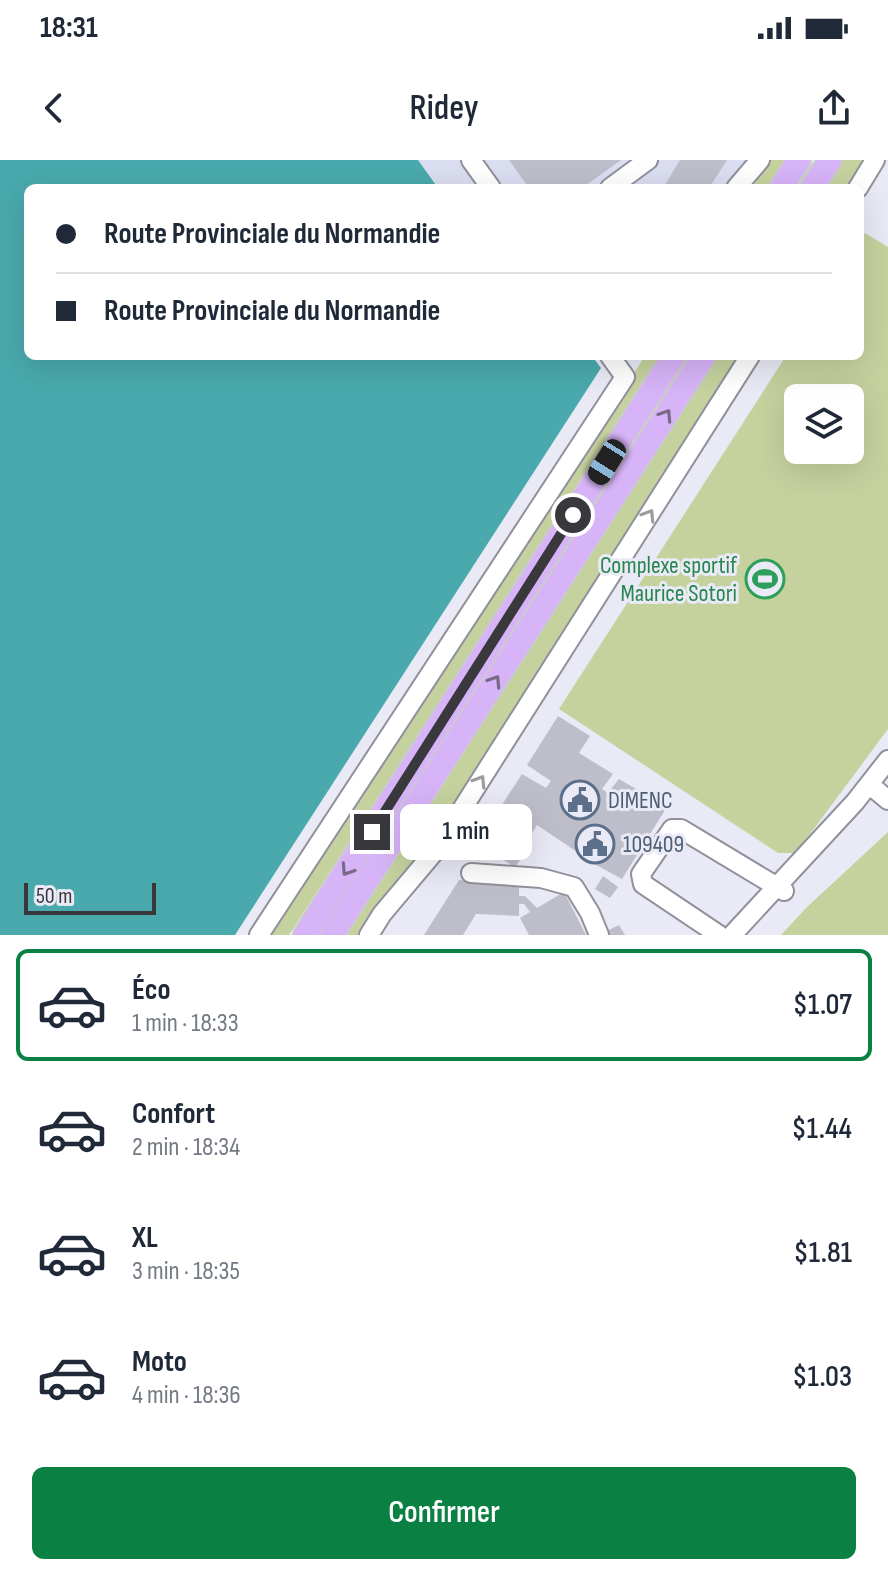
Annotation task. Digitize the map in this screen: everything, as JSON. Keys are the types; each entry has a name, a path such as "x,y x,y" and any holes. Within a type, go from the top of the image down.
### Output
{"main road":[{"path":"784,184 799,160"},
{"path":"815,184 830,160"},
{"path":"305,935 671,360"},
{"path":"332,935 701,360"}],"street":[{"path":"471,160 488,184"},
{"path":"615,184 648,160"},
{"path":"860,184 875,160"},
{"path":"739,184 754,162"},
{"path":"259,935 625,377 613,360"},
{"path":"369,935 382,914 436,850 747,360"},
{"path":"743,935 888,760"},
{"path":"732,935 882,795 888,774"},
{"path":"719,935 643,884 641,874 672,829 681,829 781,889"},
{"path":"471,873 541,878 574,887 599,935"}],"shaded area":[{"path":"418,160 747,160 730,184 435,184"}],"green space":[{"path":"770,160 788,160 773,184 755,184"},
{"path":"841,160 869,160 853,184 826,184"},
{"name":"Complexe sportif Maurice Sotori","path":"865,233 888,247 888,729 796,853 778,853 559,709 783,360 864,360"},
{"path":"642,360 660,360 289,935 268,935"},
{"path":"713,360 738,360 435,847 363,935 347,935"},
{"path":"888,832 888,935 781,935 807,907"}],"water":[{"path":"0,160 418,160 435,184 24,184 24,360 595,360 601,368 235,935 0,935"}],"building":[{"path":"509,160 621,160 588,184 526,184"},
{"path":"680,160 727,160 712,184 665,184"},
{"name":"DIMENC","path":"558,716 590,736 579,753 613,774 602,789 608,793 619,779 667,807 622,879 587,860 596,843 590,840 580,854 537,825 527,842 492,820 522,774 546,788 551,781 527,765"},
{"path":"489,825 527,851 515,867 477,844"},
{"name":"DIMENC","path":"603,876 618,887 610,898 595,889"},
{"path":"459,880 519,882 519,896 525,896 537,908 564,892 586,935 529,935 520,918 530,912 524,904 519,904 519,916 476,914 463,935 424,935"},
{"path":"619,925 625,935 599,935"}],"place":[{"name":"Complexe sportif Maurice Sotori","path":"765,579"},
{"name":"DIMENC","path":"580,800"},
{"name":"109409","path":"595,844"}],"route":[{"path":"372,832 573,515"}]}
